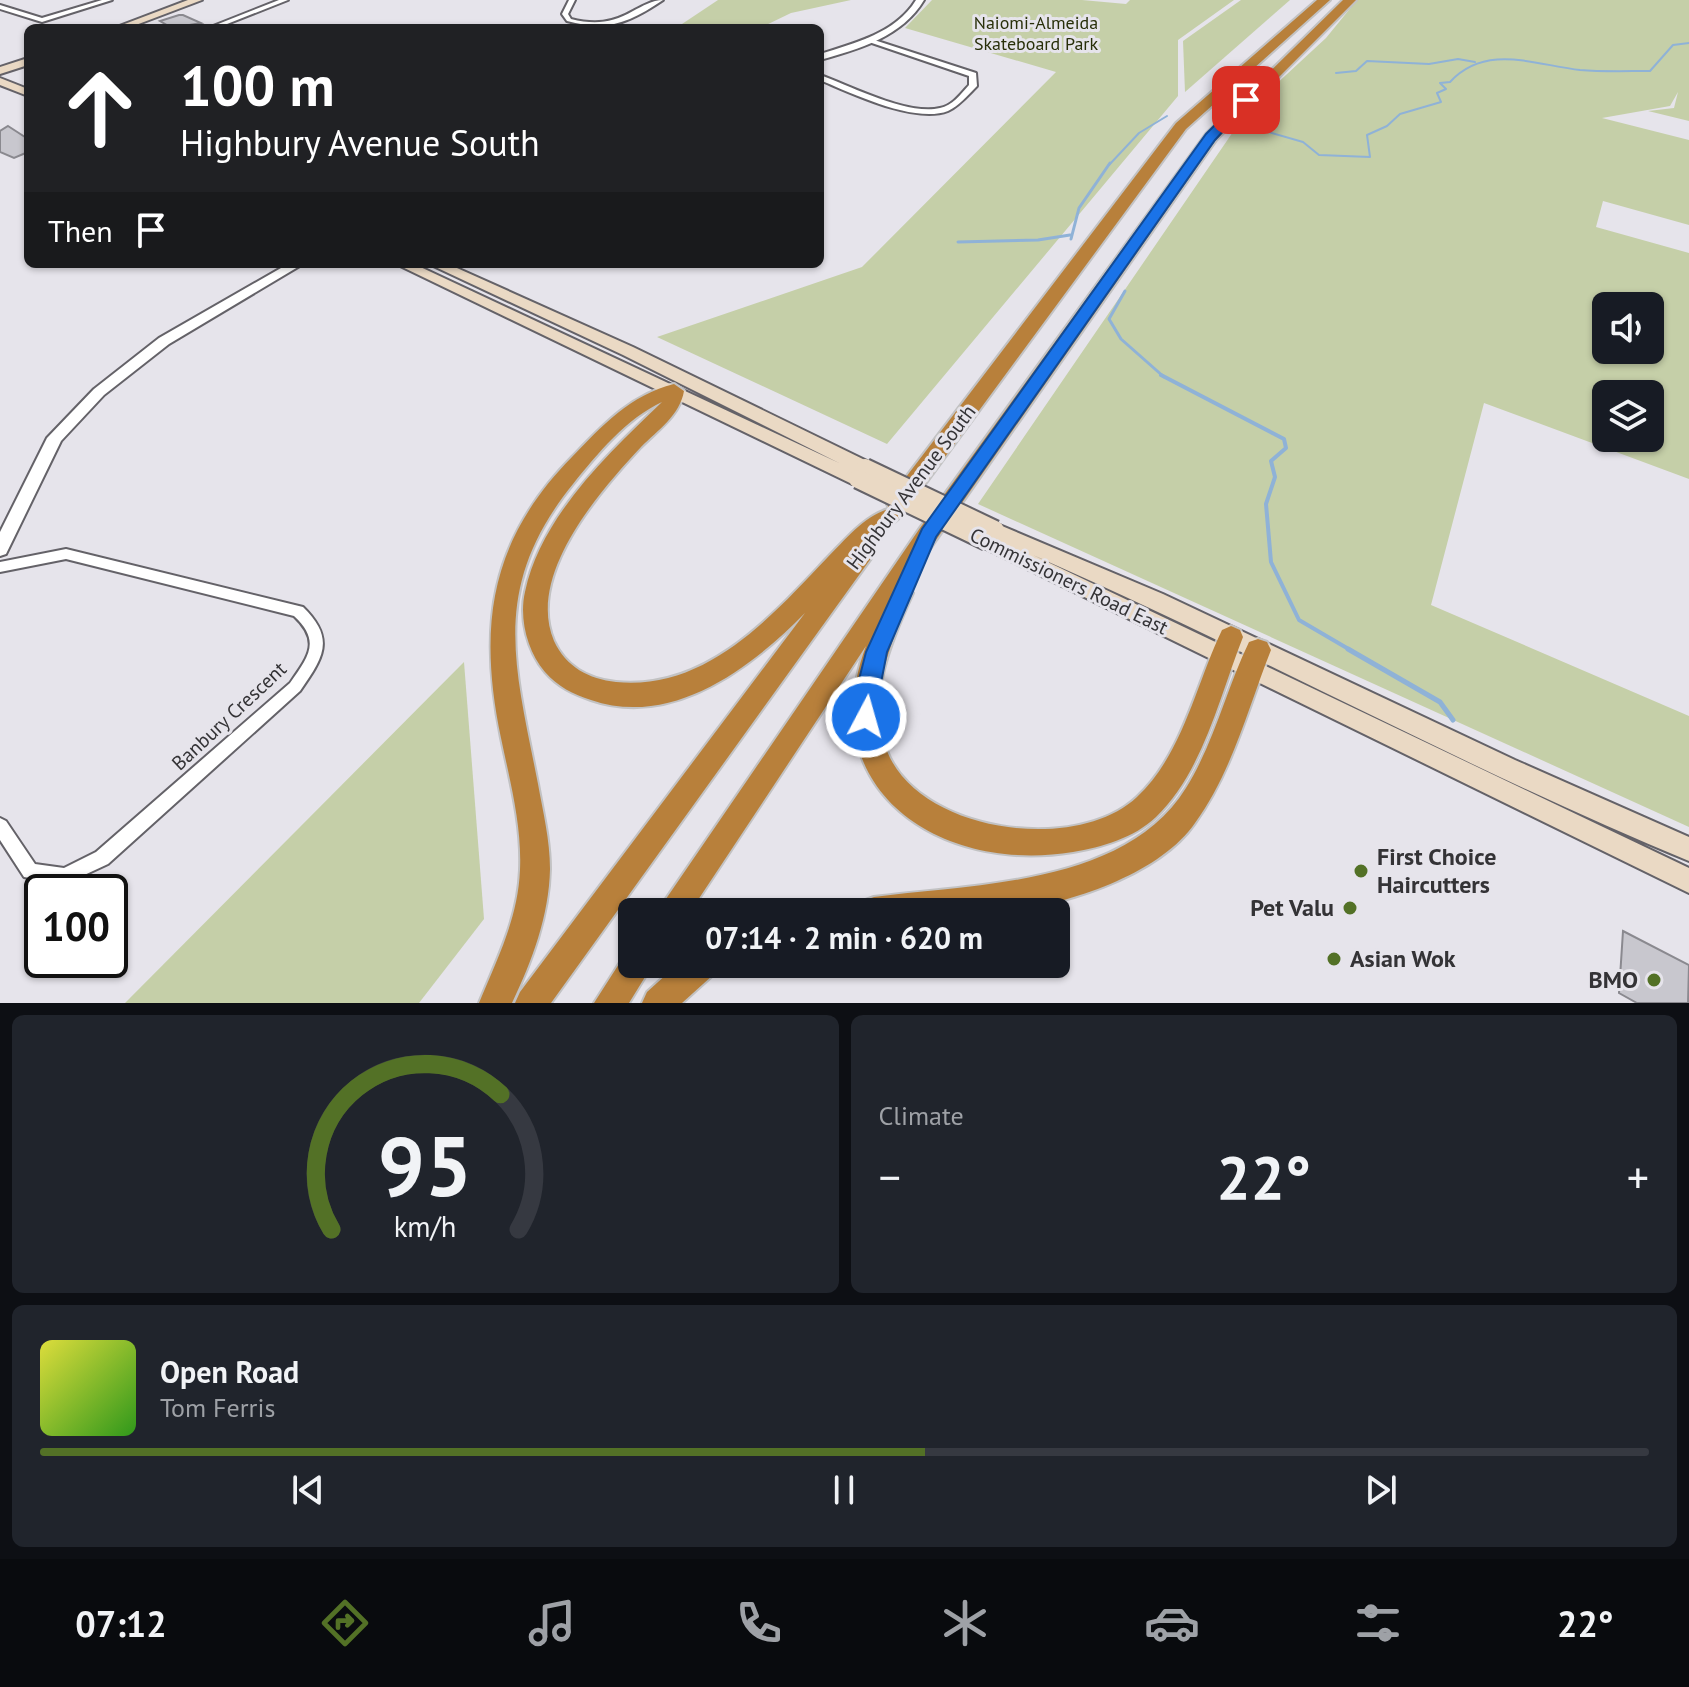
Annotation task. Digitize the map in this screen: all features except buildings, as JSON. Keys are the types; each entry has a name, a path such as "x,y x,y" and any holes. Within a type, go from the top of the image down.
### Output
{"highway":[{"name":"Highbury Avenue South","path":"531,1003 1181,126 1324,0"},
{"name":"Highbury Avenue South","path":"681,898 928,534 1211,137 1350,0"},
{"path":"680,385 672,404 612,465 572,517 536,592 533,617 536,638 553,663 577,684 610,694 648,694 721,669 756,641 868,531 888,518"},
{"path":"495,1003 510,974 529,914 535,880 534,838 504,682 500,637 505,593 523,545 542,508 565,478 611,431 652,396 680,385"},
{"path":"928,534 876,652 867,691 866,717 874,754 884,773 914,808 938,823 992,842 1017,844 1069,840 1109,830 1137,814 1152,801 1170,774 1227,646"},
{"path":"971,898 1068,884 1128,863 1172,831 1193,802 1254,659"},
{"path":"610,1003 627,978"},
{"path":"658,1003 686,978"}],"main road":[{"path":"130,24 197,0"},
{"path":"0,63 24,61"},
{"path":"1,76 24,63"},
{"path":"1,76 24,81"},
{"path":"1,76 24,90"},
{"name":"Commissioners Road East","path":"412,268 680,385"},
{"name":"Commissioners Road East","path":"444,268 991,536 1254,659 1689,881"},
{"name":"Commissioners Road East","path":"1254,659 1689,849"}],"street":[{"path":"0,7 42,20 109,0"},
{"path":"250,0 268,6"},
{"path":"221,24 285,0"},
{"path":"572,0 565,14 569,20 587,24"},
{"path":"616,24 660,0"},
{"path":"824,56 868,40 897,25 920,0"},
{"path":"824,78 918,111 937,112 950,108 973,86 973,75 868,40"},
{"path":"0,549 55,438 99,392 164,341 290,268"},
{"name":"Banbury Crescent","path":"0,567 66,554 298,611 310,621 318,634 316,657 295,687 102,858 65,876 30,871 0,826"}],"green space":[{"path":"718,0 851,0 791,13 768,24 682,24"},
{"name":"Naiomi-Almeida Skateboard Park","path":"932,0 1082,0 1126,4 1130,0 1234,0 1178,40 1178,96 887,444 657,337 862,267 1056,72 905,28"},
{"path":"1241,0 1290,0 1185,92 1183,41"},
{"path":"1357,0 1689,0 1689,121 1648,111 1674,108 1678,92 1670,106 1602,118 1689,140 1689,225 1603,201 1596,227 1689,253 1689,479 1616,452 1664,452 1664,380 1592,380 1592,443 1484,403 1431,605 1689,716 1689,827 978,504 1248,110 1326,38"},
{"path":"464,662 484,919 419,1003 125,1003"}],"waterway":[{"path":"1244,125 1303,142 1319,155 1370,157 1367,135 1387,126 1400,114 1441,102 1437,93 1446,89 1440,83 1450,82 1479,63 1512,60 1580,70 1650,71 1673,45 1689,43"},
{"path":"1336,73 1356,71 1367,61 1429,64 1458,59 1475,62"},
{"path":"1109,165 1139,133 1167,116"},
{"path":"1071,239 1079,208 1110,163"},
{"path":"958,242 1038,240 1070,235"},
{"path":"1125,291 1109,319 1121,339 1163,376"},
{"path":"1163,376 1284,439 1286,448 1271,461 1275,477 1266,504 1271,562 1299,620 1352,651"},
{"path":"1348,649 1440,702 1453,720"}],"place":[{"name":"First Choice Haircutters","path":"1361,871"},
{"name":"Pet Valu","path":"1350,908"},
{"name":"Asian Wok","path":"1334,959"},
{"name":"BMO","path":"1654,980"}],"route":[{"path":"866,717 867,691 876,652 928,534 1089,304 1211,137 1246,100"}]}
